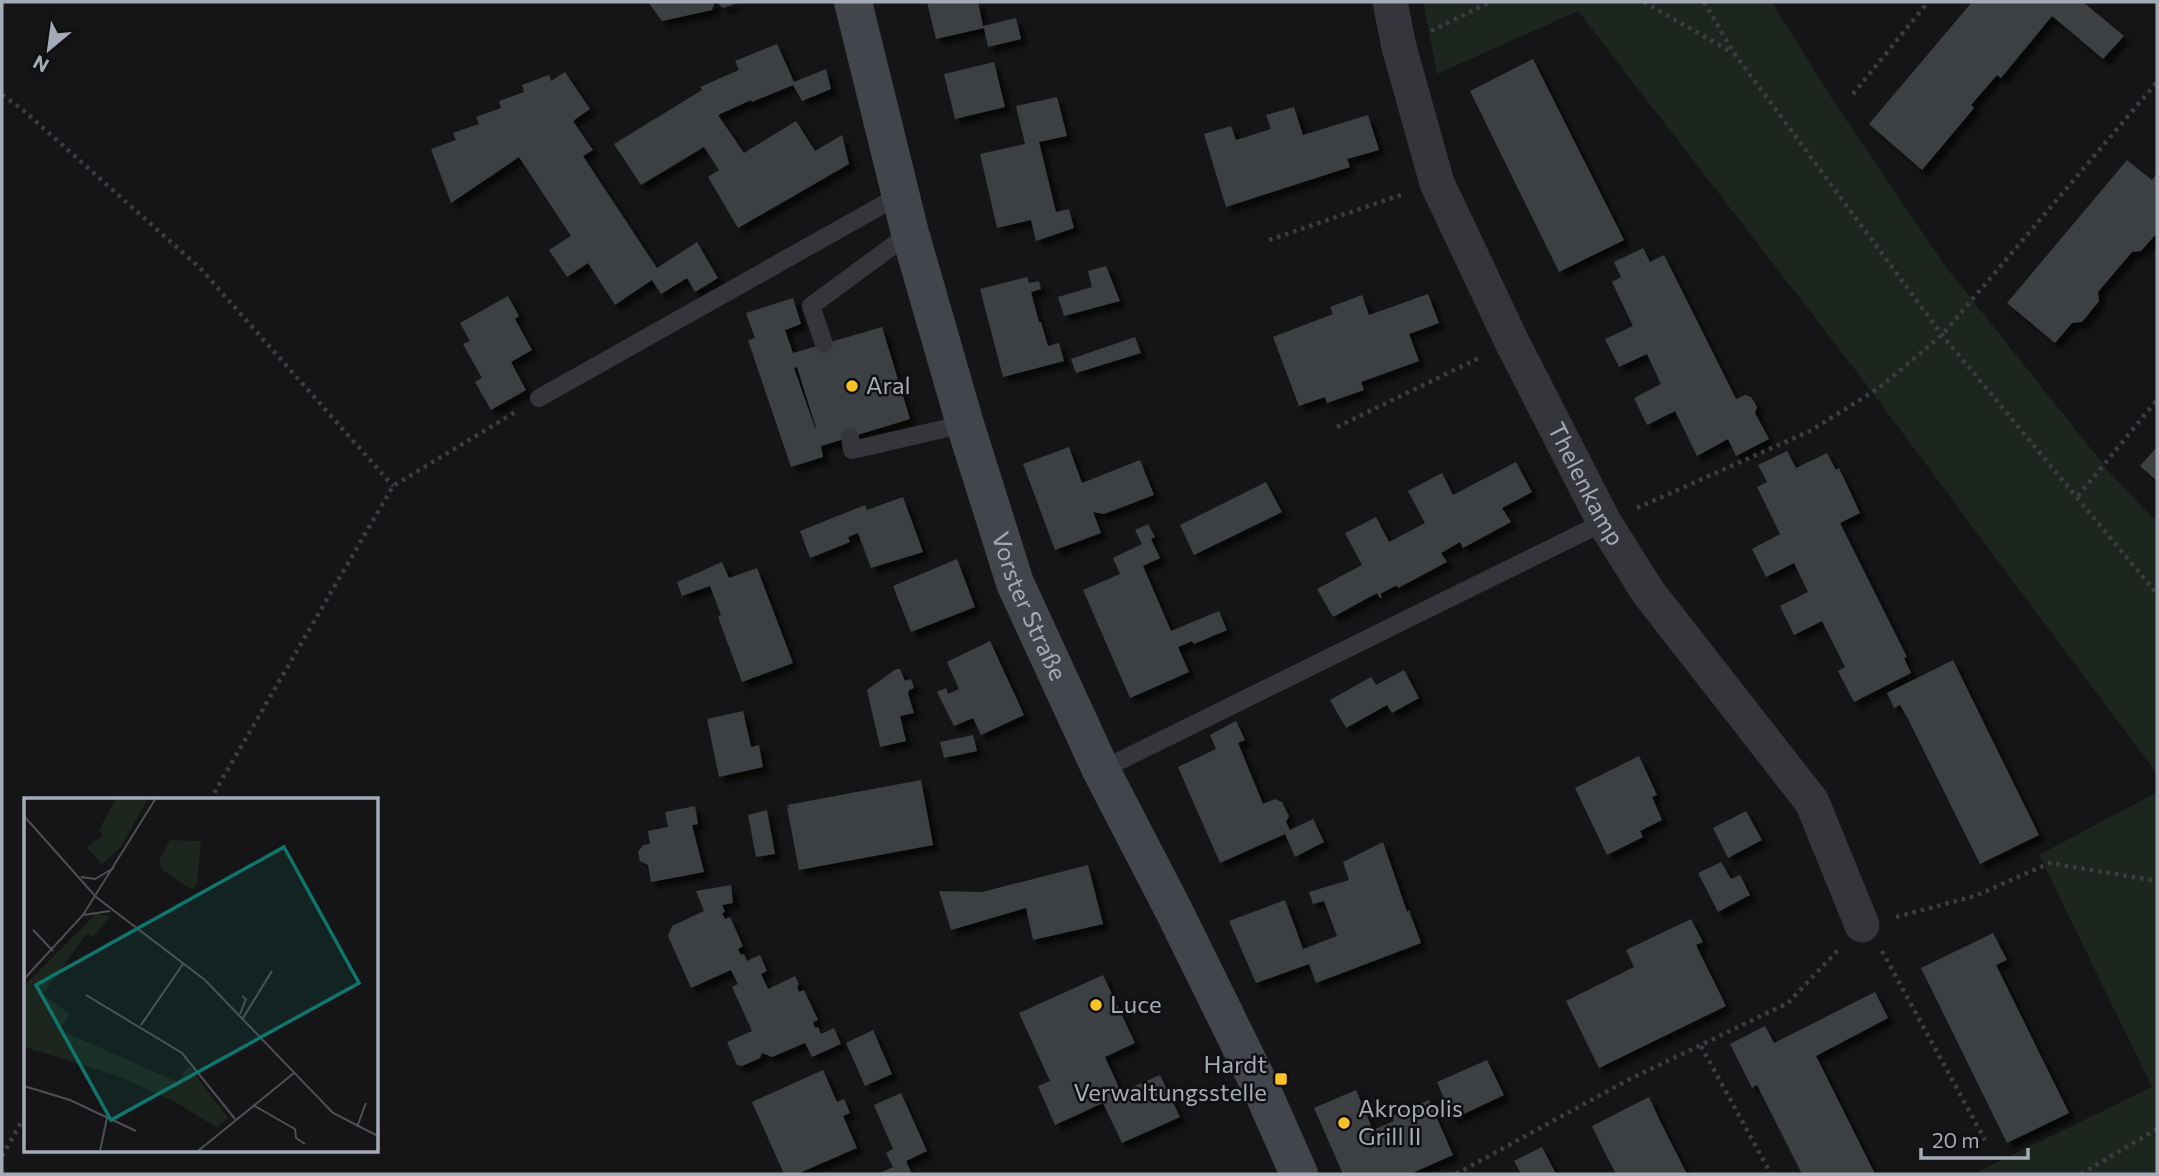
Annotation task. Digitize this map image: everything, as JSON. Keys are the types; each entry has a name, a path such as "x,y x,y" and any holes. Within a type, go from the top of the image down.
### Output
{"main road":[{"name":"Vorster Straße","path":"853,2 910,233 965,424 1015,583 1101,770 1226,1017 1299,1174"}],"street":[{"name":"Thelenkamp","path":"1390,2 1399,47 1437,183 1512,342 1604,522 1648,592 1812,802 1862,925"}],"lane":[{"path":"539,398 900,195"},
{"path":"824,344 811,306 910,233"},
{"path":"850,437 852,450 965,424"},
{"path":"1101,770 1604,522"}],"path":[{"path":"1399,47 1490,2"},
{"path":"1644,2 1734,54"},
{"path":"1704,2 1734,54 1942,335 2157,594"},
{"path":"1853,94 1928,2"},
{"path":"1604,522 1810,431 1880,388 1942,335 2157,82"},
{"path":"2,95 22,109 200,268 393,486"},
{"path":"1269,240 1437,183"},
{"path":"1337,427 1512,342"},
{"path":"211,798 393,486 539,398"},
{"path":"2078,496 2157,400"},
{"path":"1456,1174 1628,1080 1788,1003 1862,925 1975,896 2050,863 2157,881"},
{"path":"1862,925 1888,958 1985,1140"},
{"path":"1701,1046 1771,1174"},
{"path":"2,1156 24,1118"},
{"path":"2081,1174 2157,1129"}],"shaded area":[{"path":"1423,2 1772,2 1834,102 1946,267 2111,474 2157,522 2157,774 1866,384 1578,11 1437,74"},
{"path":"2157,792 2157,1174 1973,1174 2152,1087 2039,855"}],"building":[{"path":"648,2 715,2 712,10 662,21"},
{"path":"716,2 738,2 738,3 723,8"},
{"path":"927,2 978,2 983,26 1016,18 1021,39 988,47 984,28 936,39"},
{"path":"1972,2 2083,2 2124,36 2103,59 2052,16 2001,78 1997,75 1971,105 1974,108 1922,170 1869,124"},
{"path":"777,44 794,82 826,69 831,89 802,101 793,85 718,115 744,153 796,121 815,151 842,135 849,164 738,228 708,177 719,170 704,147 641,185 614,144 702,90 700,87 739,70 735,61"},
{"path":"1533,59 1624,240 1559,272 1470,91"},
{"path":"994,62 1005,107 955,119 944,74"},
{"path":"565,72 590,109 573,121 593,150 583,156 657,268 697,242 718,278 695,292 687,278 661,294 652,280 615,305 588,263 567,277 549,250 571,236 519,157 451,203 431,149 456,140 453,133 479,124 476,117 501,108 499,101 524,92 522,85 549,75 551,81"},
{"path":"1057,97 1067,136 1039,142 1056,212 1069,209 1074,228 1036,241 1031,220 997,228 980,154 1025,144 1016,106"},
{"path":"1294,107 1303,135 1368,115 1379,150 1347,159 1350,167 1226,207 1204,134 1231,126 1236,140 1271,129 1266,115"},
{"path":"2127,160 2152,180 2157,174 2157,233 2141,251 2132,252 2098,292 2099,301 2082,322 2072,323 2055,343 2007,303"},
{"path":"1643,248 1650,262 1664,255 1736,399 1745,395 1751,397 1757,407 1755,413 1769,439 1736,456 1728,439 1697,456 1675,411 1647,425 1634,398 1661,384 1647,354 1619,367 1605,339 1633,326 1612,282 1621,277 1614,262"},
{"path":"1106,266 1120,301 1064,316 1058,297 1092,287 1088,271"},
{"path":"1027,277 1029,283 1039,281 1041,289 1031,292 1039,322 1048,346 1059,343 1064,361 1003,377 980,289"},
{"path":"1428,294 1439,323 1409,334 1419,361 1361,382 1364,390 1327,403 1325,397 1299,406 1273,337 1333,314 1330,307 1362,295 1369,315"},
{"path":"508,296 519,316 515,319 532,350 511,362 526,390 491,410 475,382 482,378 463,344 470,341 460,323"},
{"path":"793,298 801,324 785,330 793,353 882,327 910,419 821,446 823,457 791,467 748,340 755,338 746,313","holes":["797,367 815,428 794,368"]},
{"path":"1135,337 1141,353 1076,373 1071,359"},
{"path":"1069,447 1082,483 1140,460 1154,495 1104,514 1093,512 1101,533 1055,550 1023,464"},
{"path":"2157,447 2157,481 2140,466"},
{"path":"1787,451 1796,468 1827,453 1836,470 1839,468 1860,513 1840,523 1907,657 1904,658 1911,673 1854,702 1838,671 1845,667 1822,621 1794,635 1780,606 1808,592 1794,563 1766,577 1752,549 1780,534 1757,487 1767,482 1758,465"},
{"path":"1516,462 1532,492 1502,508 1511,522 1463,548 1460,542 1441,553 1447,562 1398,588 1397,585 1380,594 1380,598 1377,593 1333,617 1317,589 1362,565 1345,533 1376,517 1389,542 1425,523 1408,491 1442,473 1453,495"},
{"path":"1266,482 1282,512 1194,555 1180,525"},
{"path":"903,497 923,552 871,568 858,533 848,537 850,542 810,558 800,531 865,505 867,510"},
{"path":"1148,524 1155,537 1151,539 1160,558 1143,566 1171,631 1219,611 1227,630 1194,644 1192,641 1178,647 1189,672 1130,698 1083,590 1120,574 1113,558 1142,544 1135,530"},
{"path":"957,559 975,607 911,632 893,586"},
{"path":"722,562 729,578 757,568 793,663 742,682 718,617 721,615 710,586 682,596 677,582"},
{"path":"990,641 1024,715 981,735 973,718 954,726 937,692 946,688 948,694 959,689 947,662"},
{"path":"1953,660 2039,835 1980,864 1908,719 1900,705 1894,708 1887,693"},
{"path":"896,669 900,669 905,681 911,679 914,688 909,690 908,694 914,713 900,716 906,741 880,747 867,690"},
{"path":"1404,670 1419,698 1392,713 1387,705 1346,728 1330,700 1371,677 1376,685"},
{"path":"743,711 751,747 759,745 763,767 719,777 707,719"},
{"path":"1236,721 1245,740 1238,743 1263,804 1275,799 1282,802 1289,816 1286,822 1290,830 1313,819 1324,842 1295,857 1285,834 1220,863 1178,767 1216,749 1210,735"},
{"path":"973,735 977,751 944,758 940,742"},
{"path":"1639,756 1657,795 1652,797 1662,820 1640,831 1643,837 1607,855 1575,788"},
{"path":"921,780 933,845 799,870 787,807 791,809 787,805"},
{"path":"695,806 698,824 692,825 704,872 651,882 648,865 640,861 638,852 643,845 650,844 648,831 668,827 665,812"},
{"path":"767,810 775,854 756,857 748,815"},
{"path":"1746,811 1762,840 1728,858 1713,828"},
{"path":"1383,842 1407,912 1409,910 1421,943 1316,983 1309,964 1256,983 1229,921 1285,900 1303,949 1337,936 1324,901 1313,904 1309,892 1349,880 1343,862"},
{"path":"1721,862 1731,879 1740,875 1750,895 1718,912 1698,873"},
{"path":"1088,865 1103,924 1033,940 1026,908 951,930 939,891 982,892"},
{"path":"731,885 733,903 722,905 725,912 722,913 725,919 730,917 743,946 738,949 741,955 744,954 747,961 760,955 767,971 761,974 768,989 795,976 799,992 804,990 818,1020 813,1022 815,1028 818,1027 821,1034 834,1028 841,1044 812,1057 805,1043 772,1057 762,1053 760,1058 742,1066 737,1065 727,1042 752,1031 732,987 738,984 731,970 691,988 668,936 672,926 704,911 696,891"},
{"path":"1691,919 1703,942 1696,945 1726,1006 1599,1068 1566,1001 1634,967 1626,950"},
{"path":"1993,933 2007,960 1996,965 2069,1113 2007,1143 1921,968"},
{"path":"1103,975 1135,1043 1105,1057 1121,1092 1160,1075 1180,1117 1122,1143 1103,1103 1055,1125 1038,1086 1050,1081 1019,1013"},
{"path":"1875,992 1888,1018 1816,1056 1875,1174 1802,1174 1757,1085 1752,1088 1730,1044 1765,1026 1774,1043"},
{"path":"873,1030 892,1074 865,1086 846,1043"},
{"path":"1487,1060 1504,1095 1453,1119 1437,1082"},
{"path":"823,1070 837,1102 844,1099 850,1113 843,1116 857,1148 797,1174 784,1174 752,1102"},
{"path":"1356,1090 1373,1130 1394,1121 1392,1116 1429,1100 1453,1155 1410,1174 1343,1174 1314,1108"},
{"path":"901,1093 927,1151 906,1161 912,1174 878,1174 893,1167 886,1153 893,1149 874,1105"},
{"path":"1649,1097 1687,1174 1616,1174 1604,1151 1592,1126"},
{"path":"1542,1147 1556,1174 1521,1174 1514,1161"}],"place":[{"name":"Aral","path":"852,386"},
{"name":"Luce","path":"1096,1005"},
{"name":"Hardt Verwaltungsstelle","path":"1281,1079"},
{"name":"Akropolis Grill II","path":"1344,1123"}]}
